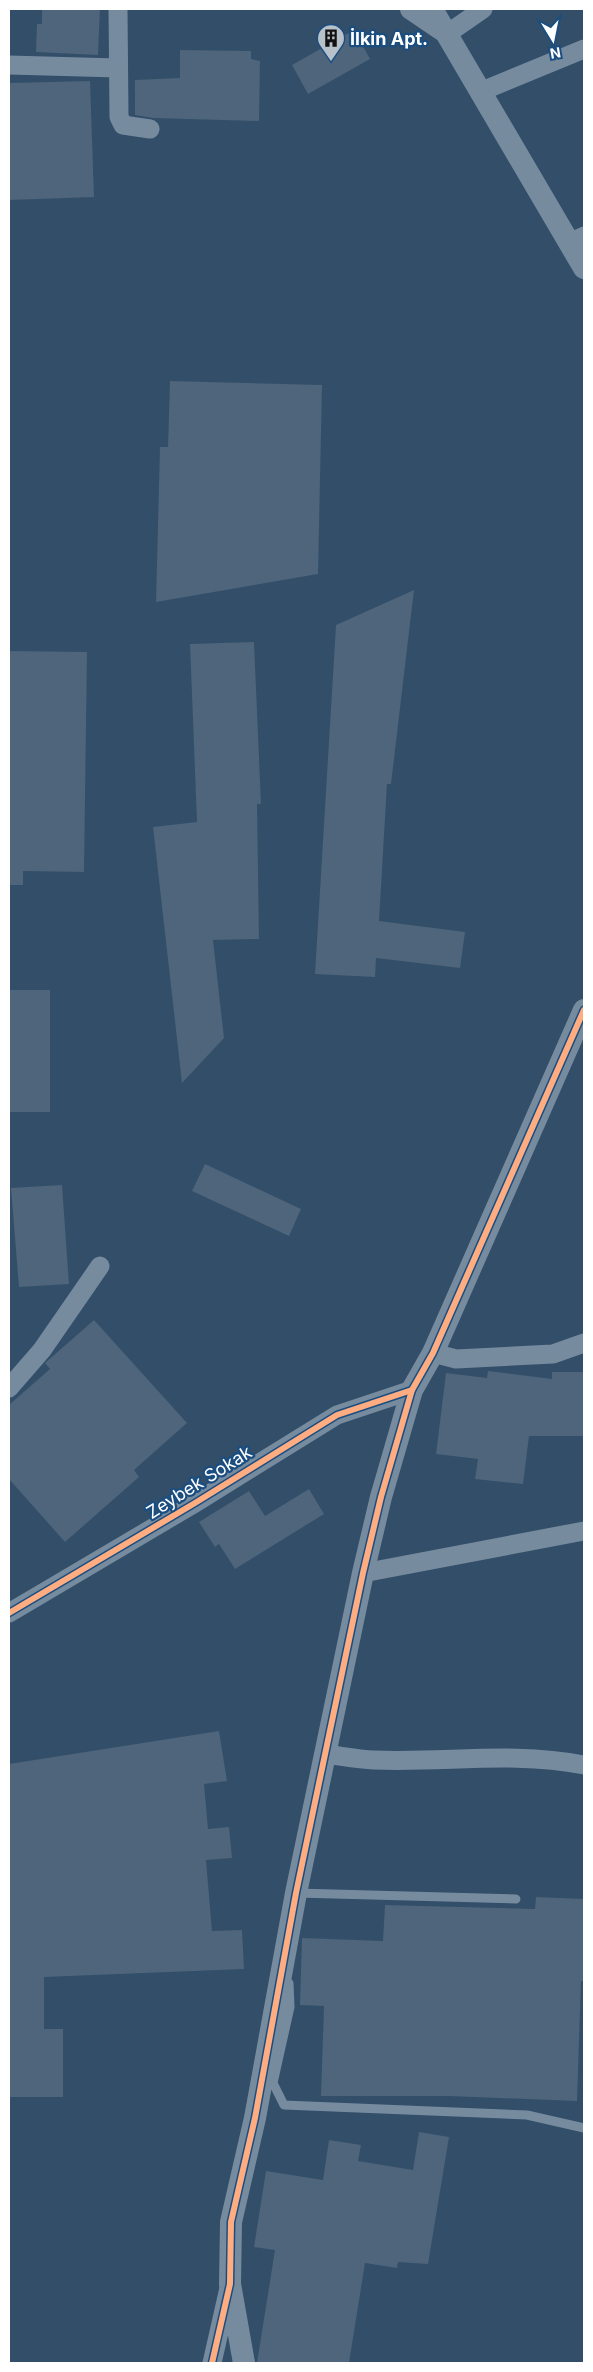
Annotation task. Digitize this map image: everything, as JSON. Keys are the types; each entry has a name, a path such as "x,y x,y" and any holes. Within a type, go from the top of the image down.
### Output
{"street":[{"path":"118,9 119,117 123,125 150,129"},
{"path":"411,9 447,34"},
{"path":"432,9 577,239 584,268"},
{"path":"447,34 483,9"},
{"path":"482,91 584,49"},
{"path":"9,65 118,68"},
{"path":"212,2363 230,2284 232,2222 255,2118 296,1893 324,1754 381,1497 412,1390 433,1353 584,1010"},
{"path":"9,1388 42,1350 100,1266"},
{"path":"433,1353 456,1359 553,1354 584,1343"},
{"name":"Zeybek Sokak","path":"9,1613 195,1504 337,1415 412,1390"},
{"path":"363,1574 584,1531"},
{"path":"324,1754 374,1760 495,1757 558,1760 584,1766"},
{"path":"230,2284 244,2363"}],"lane":[{"path":"296,1893 516,1899"},
{"path":"287,1945 290,2007 273,2083 284,2104 527,2115 584,2128"}],"building":[{"path":"42,9 100,9 98,55 36,52 37,24 42,24"},
{"name":"İlkin Apt.","path":"354,30 370,59 308,94 292,65"},
{"path":"180,50 251,51 251,59 260,61 259,121 153,118 135,115 135,80 180,78"},
{"path":"90,81 94,197 9,200 9,83"},
{"path":"170,381 322,385 318,574 156,602 160,447 168,447"},
{"path":"414,590 391,784 387,784 379,921 465,932 460,968 376,958 375,977 315,974 336,625"},
{"path":"254,642 261,804 257,804 259,939 213,940 224,1038 182,1083 153,827 197,822 190,644"},
{"path":"9,651 87,652 84,872 23,871 23,885 9,885"},
{"path":"9,990 50,990 50,1112 9,1112"},
{"path":"205,1164 301,1209 289,1236 192,1191"},
{"path":"62,1185 69,1284 19,1287 11,1188"},
{"path":"94,1320 187,1423 134,1470 139,1477 65,1542 9,1479 9,1405 50,1369 45,1363"},
{"path":"488,1371 552,1379 552,1372 584,1372 584,1436 529,1436 523,1484 475,1479 478,1459 436,1454 446,1373 487,1378"},
{"path":"309,1489 324,1514 235,1569 219,1544 215,1547 199,1522 249,1491 265,1516"},
{"path":"219,1731 227,1781 204,1784 208,1829 229,1827 232,1858 206,1860 212,1931 242,1930 244,1969 44,1977 44,2029 63,2029 63,2097 9,2097 9,1764"},
{"path":"536,1897 584,1899 584,1981 581,1981 577,2101 449,2096 321,2096 324,2006 300,2005 302,1938 383,1941 385,1905 535,1909"},
{"path":"419,2132 449,2137 428,2264 398,2262 397,2268 365,2263 349,2363 257,2363 275,2250 254,2247 266,2171 323,2180 329,2140 361,2145 358,2161 413,2170"}],"cycle path":[{"path":"212,2363 230,2284 231,2222 255,2118 296,1893 363,1573 381,1497 412,1390 433,1353 584,1010"},
{"path":"9,1613 195,1503 337,1415 412,1390"}],"place":[{"name":"İlkin Apt.","path":"331,62"}]}
